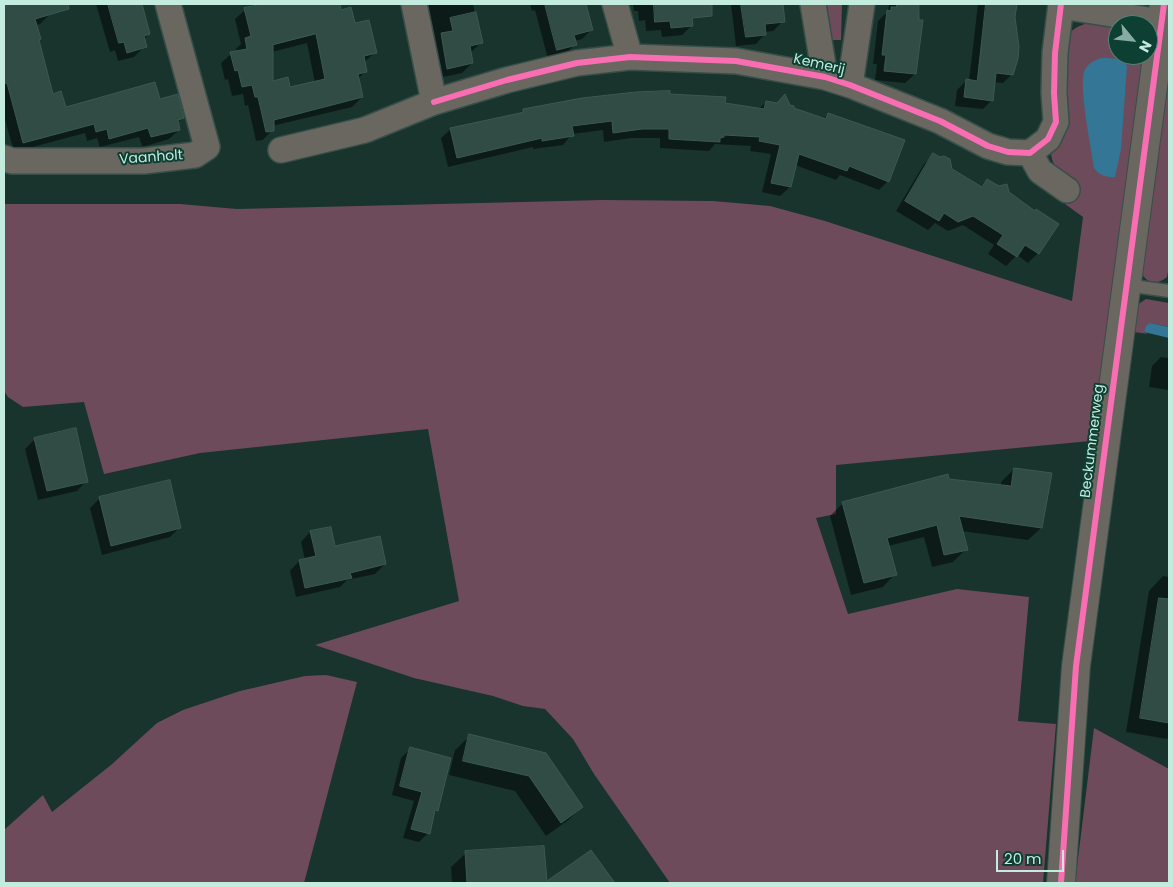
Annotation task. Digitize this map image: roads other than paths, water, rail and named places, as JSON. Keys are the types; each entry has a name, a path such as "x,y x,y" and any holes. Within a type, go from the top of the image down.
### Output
{"street":[{"name":"Vaanholt","path":"4,158 12,161 144,161 195,155 207,147 168,4"},
{"path":"281,150 365,130 434,102 414,4"},
{"path":"615,4 630,57"},
{"path":"813,4 825,77"},
{"path":"850,85 862,4"},
{"path":"1067,190 1040,172 1030,153 1048,139 1056,122 1054,92 1055,53 1061,5 1165,16"},
{"name":"Beckummerweg","path":"1061,883 1076,666 1126,285 1165,16"},
{"name":"Kemerij","path":"434,102 507,80 577,63 630,57 736,61 825,77 940,120 988,146 1008,152 1030,153"}],"lane":[{"path":"1126,285 1169,291"}],"water":[{"path":"1108,58 1108,65 1127,66 1121,149 1115,177 1103,176 1094,168 1088,133 1083,80 1087,67 1096,60"},
{"path":"1150,323 1169,327 1169,338 1144,332 1146,326"}]}
